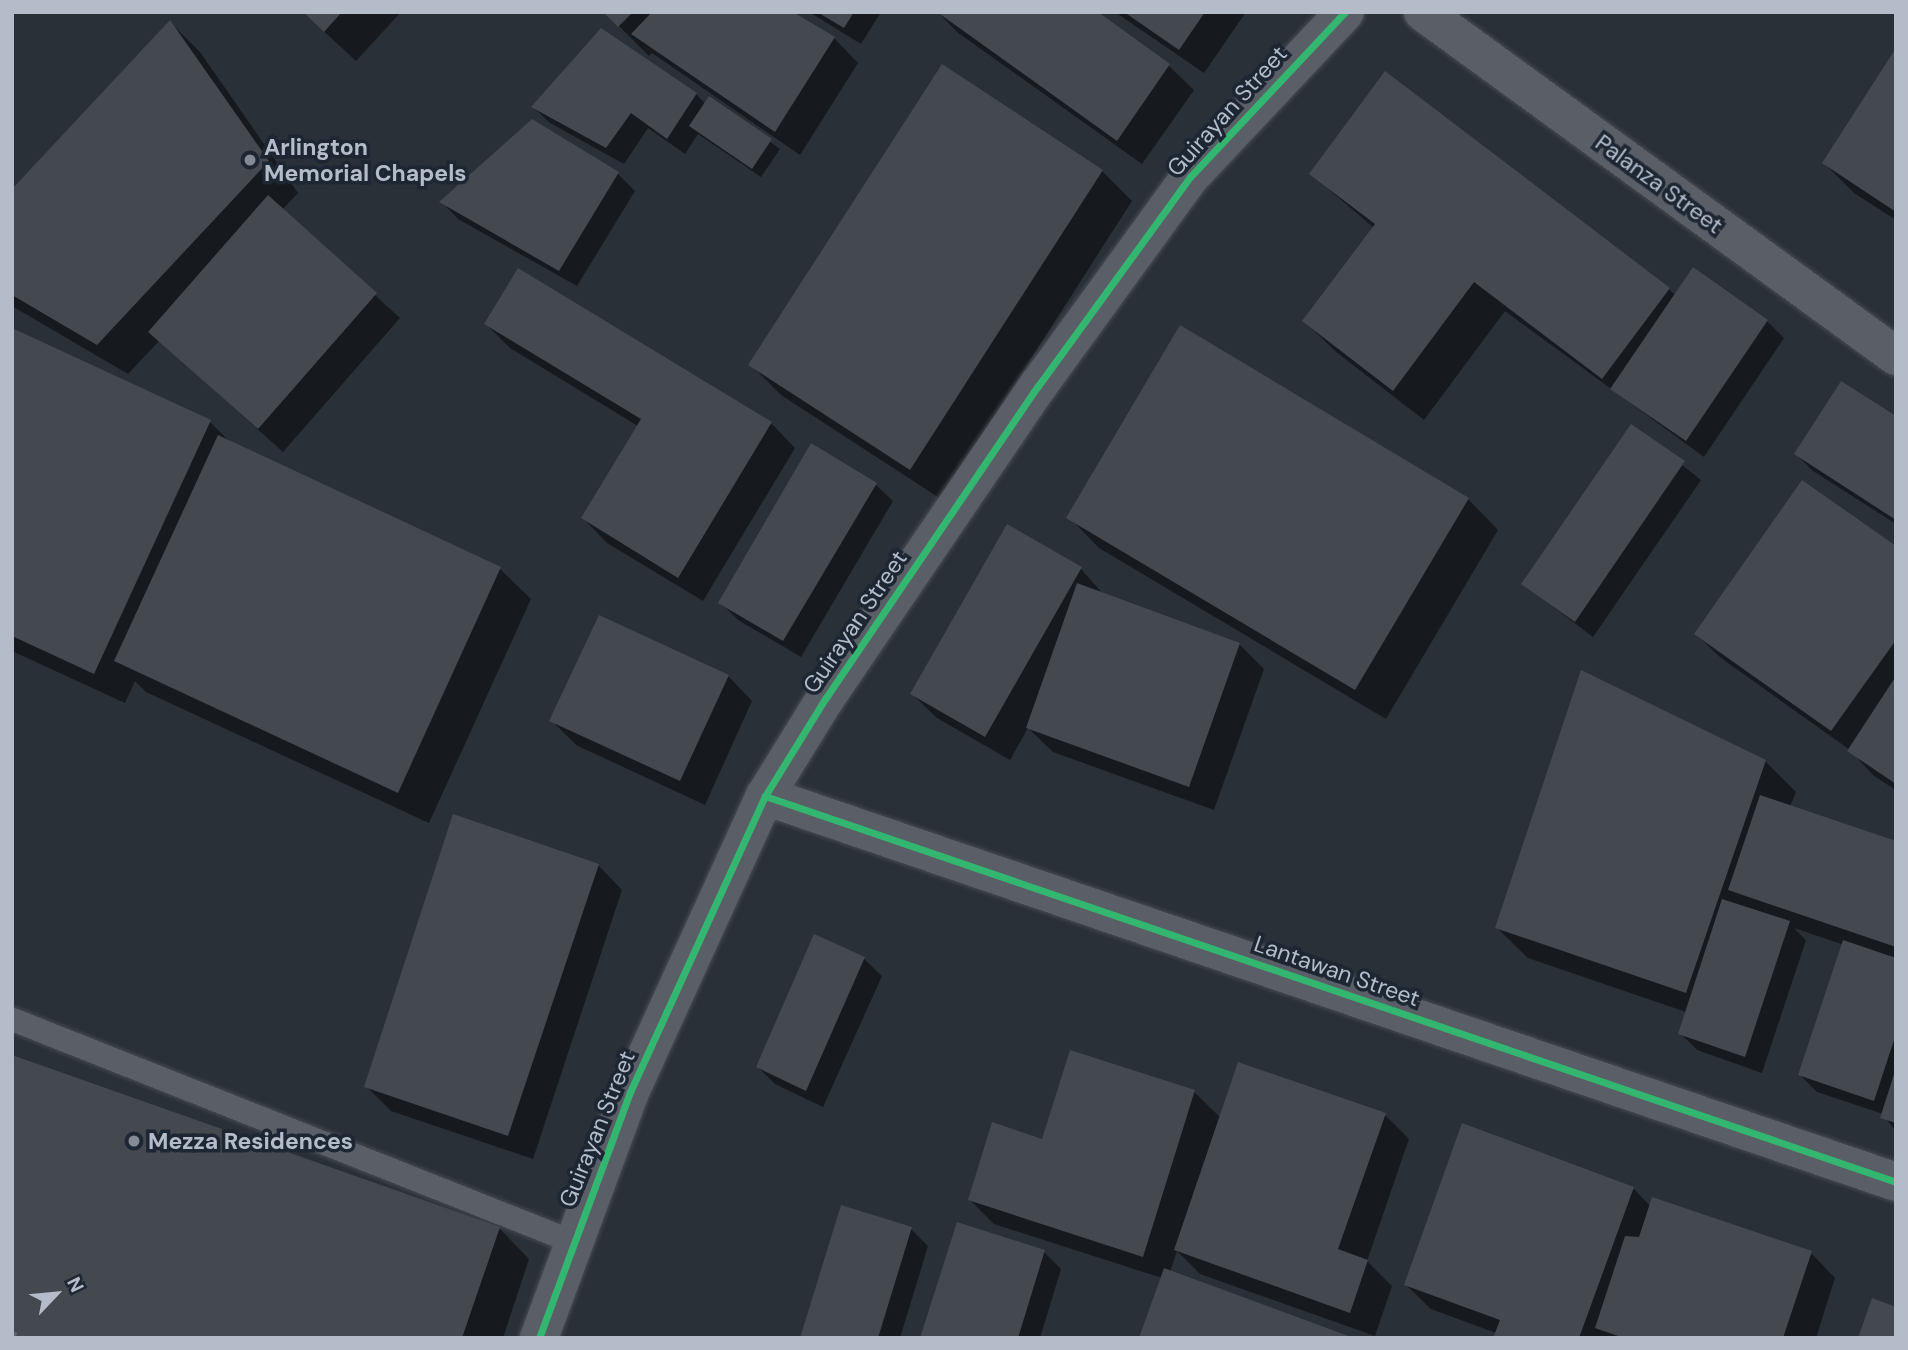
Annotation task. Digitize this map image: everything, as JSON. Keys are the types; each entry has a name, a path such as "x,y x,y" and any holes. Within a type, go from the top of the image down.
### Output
{"street":[{"name":"Guirayan Street","path":"539,1338 630,1092 765,796 825,699 1038,386 1190,177 1345,12"},
{"name":"Palanza Street","path":"1423,12 1896,356"},
{"name":"Lantawan Street","path":"765,796 1896,1182"}],"lane":[{"path":"12,1019 574,1242"}],"path":[{"path":"12,1333 23,1338"}],"building":[{"path":"303,12 342,12 324,32"},
{"path":"603,12 633,12 618,27"},
{"path":"652,12 793,12 835,37 775,132 631,34"},
{"path":"817,12 854,12 844,28"},
{"path":"937,12 1098,12 1170,64 1117,141"},
{"path":"1124,12 1205,12 1179,50"},
{"path":"170,20 269,161 97,345 12,295 12,189"},
{"path":"601,28 697,93 667,139 631,113 606,148 531,107"},
{"path":"1896,48 1896,212 1822,163"},
{"path":"942,64 1103,170 910,470 748,365"},
{"path":"1385,71 1670,288 1602,379 1474,282 1393,391 1302,321 1375,224 1309,174"},
{"path":"709,96 772,139 752,169 689,126"},
{"path":"532,119 619,172 559,271 439,202"},
{"path":"268,195 377,293 258,429 148,332"},
{"path":"1693,267 1768,320 1686,441 1610,389"},
{"path":"518,268 772,422 678,578 581,518 641,419 484,324"},
{"path":"1180,325 1469,498 1355,690 1066,518"},
{"path":"12,328 211,420 94,674 12,636"},
{"path":"1841,381 1896,416 1896,520 1794,454"},
{"path":"1631,424 1685,461 1575,622 1521,584"},
{"path":"218,435 501,567 398,793 114,661"},
{"path":"811,443 877,483 783,641 718,603"},
{"path":"1802,480 1896,546 1896,640 1831,731 1694,634"},
{"path":"1007,524 1082,567 985,737 910,694"},
{"path":"1077,583 1240,643 1189,787 1026,728"},
{"path":"599,615 729,675 680,781 549,721"},
{"path":"1581,670 1766,760 1686,993 1495,928"},
{"path":"1896,676 1896,784 1847,751"},
{"path":"1760,795 1896,841 1896,947 1728,890"},
{"path":"453,814 599,864 508,1136 364,1087"},
{"path":"1722,899 1790,921 1745,1057 1678,1034"},
{"path":"814,934 865,957 806,1091 756,1067"},
{"path":"1843,940 1896,958 1896,1034 1874,1101 1798,1075"},
{"path":"1070,1050 1195,1090 1143,1257 968,1200 992,1122 1042,1139"},
{"name":"Mezza Residences","path":"12,1055 500,1227 462,1338 12,1338"},
{"path":"1238,1062 1386,1113 1338,1249 1368,1260 1350,1313 1174,1250"},
{"path":"1896,1071 1896,1123 1880,1118"},
{"path":"1462,1123 1634,1187 1579,1338 1493,1338 1500,1320 1404,1285"},
{"path":"1652,1197 1812,1251 1783,1338 1624,1338 1595,1328 1625,1236 1639,1237"},
{"path":"841,1205 912,1227 878,1338 800,1338"},
{"path":"957,1222 1045,1250 1018,1338 920,1338"},
{"path":"1164,1268 1351,1337 1351,1338 1139,1338"},
{"path":"1872,1298 1896,1307 1896,1338 1858,1338"}],"cycle path":[{"path":"539,1338 630,1092 765,796 825,699 1038,386 1190,177 1345,12"},
{"path":"765,796 1896,1182"}],"place":[{"name":"Arlington Memorial Chapels","path":"250,160"},
{"name":"Mezza Residences","path":"134,1141"}]}
